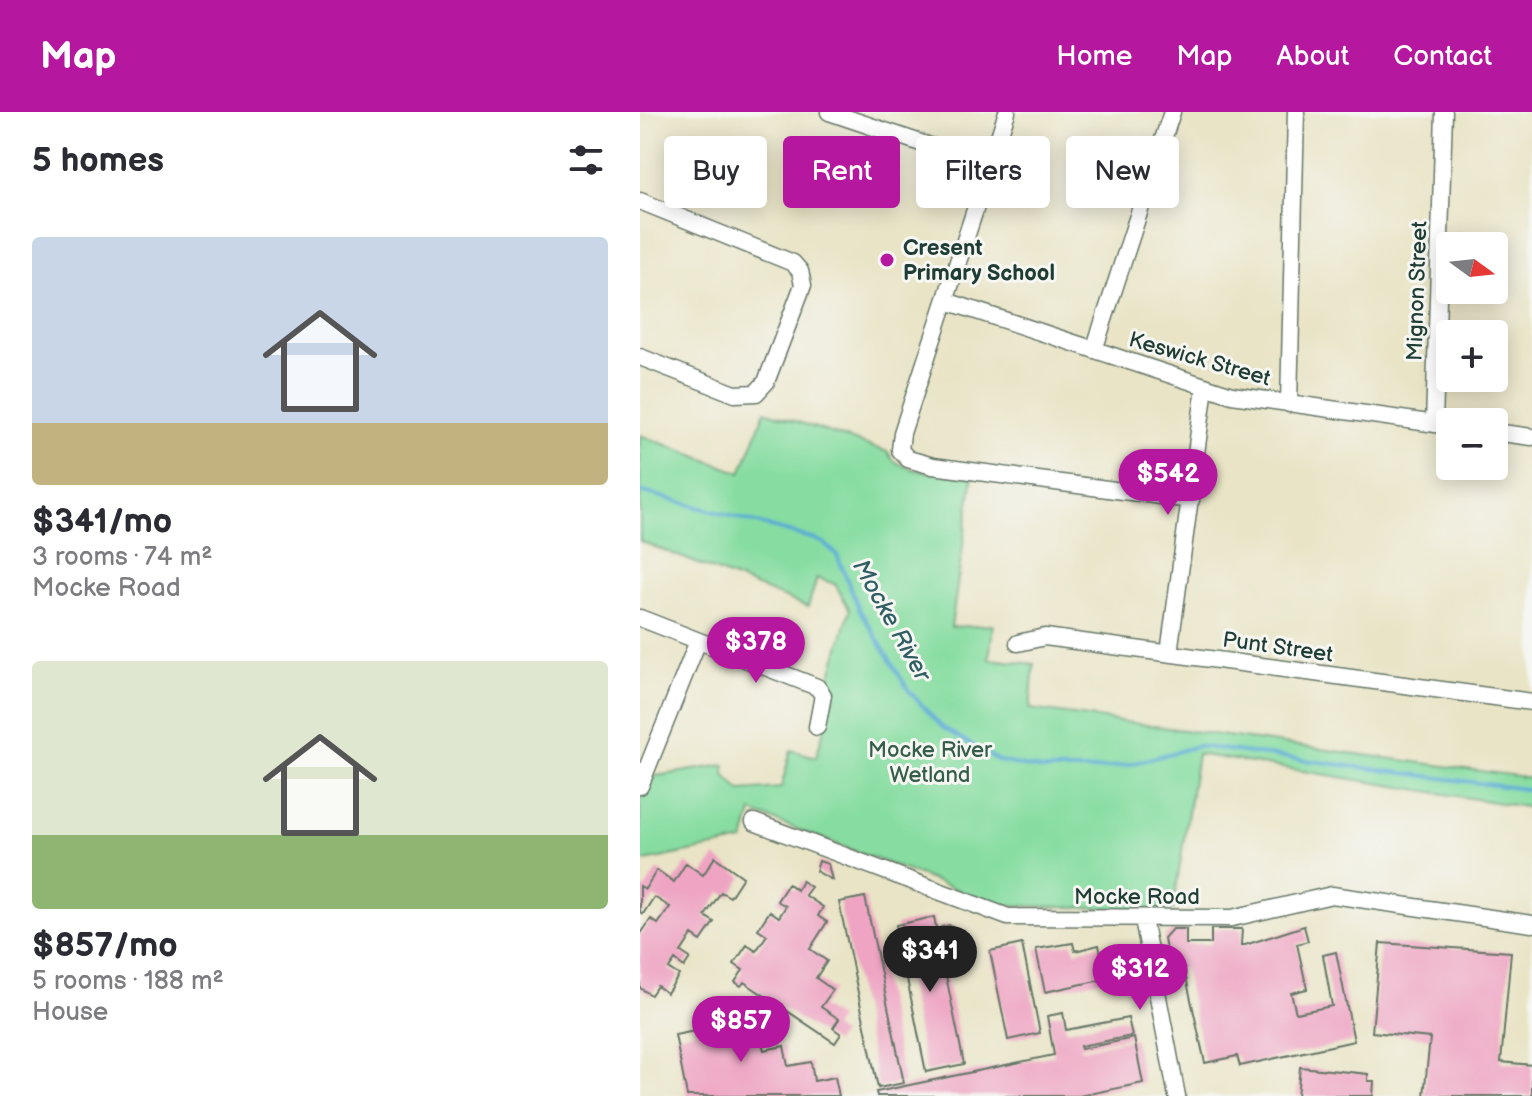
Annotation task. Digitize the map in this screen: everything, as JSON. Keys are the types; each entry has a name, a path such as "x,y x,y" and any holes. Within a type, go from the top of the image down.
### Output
{"street":[{"path":"829,112 916,141"},
{"path":"999,136 1007,112"},
{"path":"1094,350 1172,112"},
{"path":"1289,404 1296,112"},
{"name":"Mignon Street","path":"1442,408 1444,112"},
{"path":"640,201 793,263 803,278 802,293 766,382 756,393 735,394 640,357"},
{"path":"976,208 902,433 902,454 918,463 933,466 1191,500"},
{"name":"Keswick Street","path":"946,301 1205,387 1289,404 1436,424"},
{"path":"1169,653 1205,387"},
{"path":"1508,434 1532,437"},
{"path":"640,618 821,690 823,706 817,727"},
{"name":"Punt Street","path":"1018,643 1045,637 1532,702"},
{"path":"640,786 698,641"},
{"name":"Mocke Road","path":"754,822 994,914 1030,918 1232,918 1332,895 1532,924"},
{"path":"1143,919 1177,1096"}],"green space":[{"name":"Mocke River Wetland","path":"765,411 888,452 901,465 912,469 973,477 951,627 993,625 989,659 1034,664 1030,709 1532,778 1532,808 1197,754 1173,910 998,905 752,812 744,841 640,862 640,801 656,776 725,765 725,775 740,791 781,788 791,750 816,757 836,690 829,681 850,610 835,584 817,578 808,607 640,541 640,435 741,473"}],"building":[{"path":"715,857 743,877 730,897 721,892 705,916 714,922 701,941 692,935 681,952 690,958 684,967 675,960 669,969 679,975 667,993 657,986 651,995 640,988 640,935 651,919 658,924 670,907 654,897 643,914 640,912 640,886 645,889 657,870 674,882 686,863 703,875"},
{"path":"819,861 828,864 832,880 816,871"},
{"path":"802,881 811,887 805,895 823,907 818,916 827,922 810,949 827,961 816,978 833,990 821,1007 839,1019 833,1028 841,1034 835,1043 744,982 741,986 735,982 743,970 734,964 747,945 756,951 767,935 758,929 770,911 779,917 786,906 777,901 788,884 797,890"},
{"path":"865,897 904,1083 878,1088 839,902"},
{"path":"934,917 964,1064 926,1072 896,925"},
{"path":"949,925 958,931 964,930 968,948 946,952 941,927"},
{"path":"1304,926 1308,941 1297,944 1307,989 1291,993 1296,1013 1332,1006 1323,955 1336,952 1354,1041 1240,1066 1237,1056 1205,1063 1184,968 1169,970 1164,938 1172,929 1186,929 1186,944 1211,944 1211,929 1242,929 1241,945 1245,945"},
{"path":"1073,943 1075,951 1099,945 1106,979 1045,992 1036,949"},
{"path":"1380,943 1511,952 1501,1062 1532,1065 1532,1096 1424,1096 1430,1038 1372,1032"},
{"path":"1022,944 1040,1033 1008,1040 990,951"},
{"path":"740,1011 742,1043 761,1039 764,1050 784,1046 788,1066 811,1062 814,1081 835,1077 839,1096 687,1096 675,1035 695,1031 693,1021"},
{"path":"1063,1013 1066,1030 1128,1018 1132,1036 1080,1046 1081,1049 1134,1038 1143,1083 1079,1096 877,1096 876,1092 1054,1055 1047,1016"},
{"path":"1300,1067 1368,1074 1368,1081 1374,1081 1373,1096 1297,1096"}],"waterway":[{"name":"Mocke River","path":"640,491 824,543 837,555 859,609 909,691 942,727 999,761 1043,770 1090,770 1127,765 1198,746 1532,790"}],"place":[{"name":"Cresent Primary School","path":"887,260"}]}
